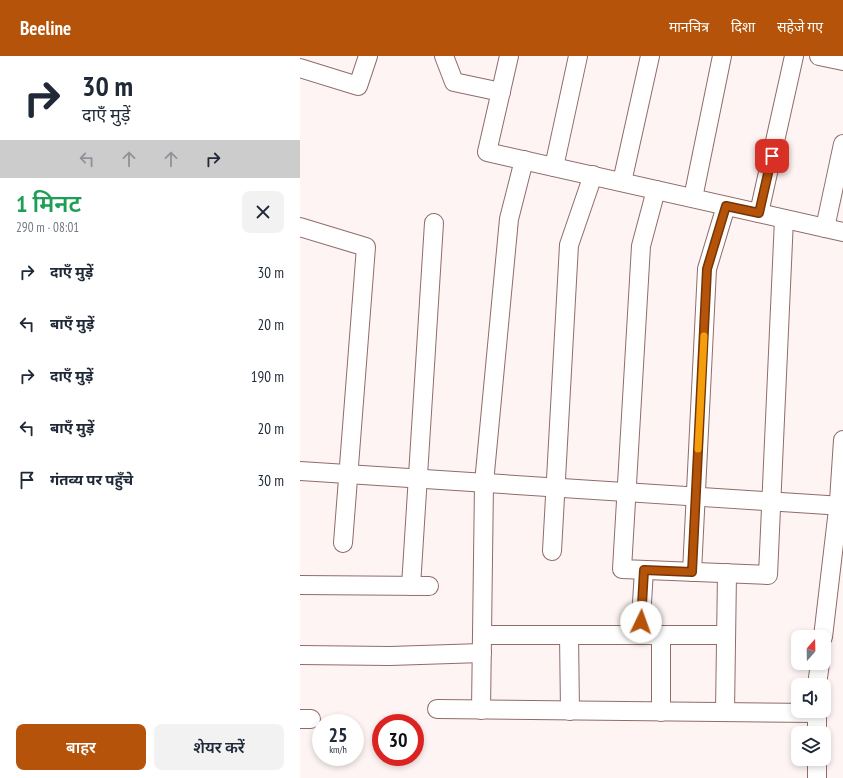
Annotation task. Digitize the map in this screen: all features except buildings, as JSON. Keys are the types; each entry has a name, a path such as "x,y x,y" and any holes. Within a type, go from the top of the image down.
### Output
{"street":[{"path":"300,68 358,86 368,56"},
{"path":"509,56 487,152 843,232"},
{"path":"554,167 578,56"},
{"path":"622,182 650,56"},
{"path":"693,198 722,56"},
{"path":"759,213 794,56"},
{"path":"819,56 843,61"},
{"path":"449,61 454,82 501,92"},
{"path":"825,228 843,144"},
{"path":"481,710 484,483 509,219 524,160"},
{"path":"552,552 569,245 593,175"},
{"path":"656,190 641,246 622,569 768,575 784,219"},
{"path":"692,572 707,269 726,206"},
{"path":"411,586 434,223"},
{"path":"300,227 366,247 343,543"},
{"path":"824,630 841,506 843,440"},
{"path":"300,471 841,506"},
{"path":"640,635 644,570"},
{"path":"725,712 727,574"},
{"path":"300,585 429,586"},
{"path":"569,635 570,710"},
{"path":"300,655 390,656 569,635 726,635"},
{"path":"661,712 662,635"},
{"path":"437,709 791,712"},
{"path":"816,778 817,766"}],"slow traffic":[{"path":"698,449 704,336"}],"route":[{"path":"641,622 644,570 692,572 707,269 726,206 759,213 772,156"}]}
